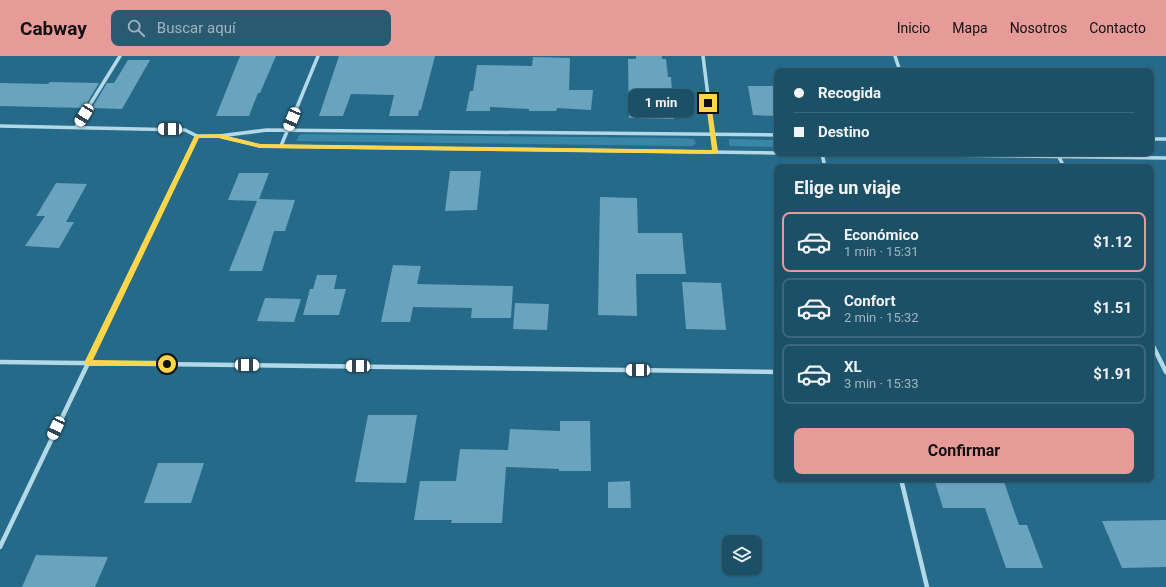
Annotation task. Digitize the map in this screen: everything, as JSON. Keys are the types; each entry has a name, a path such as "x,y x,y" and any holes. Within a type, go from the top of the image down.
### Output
{"street":[{"path":"76,127 120,56"},
{"path":"281,146 318,56"},
{"path":"703,56 715,152"},
{"path":"895,56 899,68"},
{"path":"0,126 185,130 197,136 219,136 267,130 774,135"},
{"path":"0,547 197,136"},
{"path":"219,136 260,146 774,153"},
{"path":"1154,139 1166,139"},
{"path":"1015,156 1166,158"},
{"path":"1059,157 1062,164"},
{"path":"1154,348 1166,372"},
{"path":"0,362 774,372"},
{"path":"902,482 928,587"}],"shaded area":[{"path":"302,134 679,138 694,139 696,144 692,146 297,141 298,136"},
{"path":"729,139 774,140 774,147 730,146"}],"building":[{"path":"240,56 276,56 260,93 258,93 249,116 216,116"},
{"path":"339,56 435,56 421,110 419,110 418,116 389,116 394,95 351,94 343,116 319,116"},
{"path":"636,56 662,56 662,59 666,59 668,77 671,77 674,119 629,118 628,59 636,59"},
{"path":"533,57 570,58 569,90 593,90 591,110 557,108 556,111 529,111 529,109 490,107 490,111 466,111 470,91 473,91 477,65 532,66"},
{"path":"128,60 150,60 122,109 92,108 107,83 114,83"},
{"path":"50,82 99,83 84,108 0,106 0,83 48,84"},
{"path":"748,86 774,86 774,116 753,115"},
{"path":"450,171 481,171 477,210 445,211"},
{"path":"239,173 269,173 259,199 295,200 285,231 274,231 262,271 229,271 257,201 228,200"},
{"path":"56,183 87,184 66,222 74,222 59,248 25,246 45,216 36,216"},
{"path":"600,197 637,198 638,233 682,233 686,274 636,274 637,316 598,315"},
{"path":"393,265 421,266 417,284 513,286 511,318 471,318 472,308 413,307 410,322 381,322"},
{"path":"317,275 337,275 334,289 346,289 339,315 303,315 310,289 313,289"},
{"path":"682,282 721,283 726,330 686,329"},
{"path":"265,298 301,299 294,322 257,321"},
{"path":"515,303 549,304 547,330 513,329"},
{"path":"368,415 417,415 406,483 355,482"},
{"path":"560,421 590,421 591,471 559,471 559,469 506,467 502,523 451,523 452,520 414,520 420,481 456,481 460,449 508,450 510,429 560,431"},
{"path":"158,463 204,463 191,503 144,503"},
{"path":"630,481 631,508 608,508 608,482"},
{"path":"935,482 1004,482 1019,525 1027,525 1043,568 1006,568 985,508 943,508"},
{"path":"1166,520 1166,567 1122,568 1102,521"},
{"path":"36,555 108,557 95,587 22,587"}],"route":[{"path":"167,364 88,363 197,136 219,136 260,146 715,152 708,103"}]}
